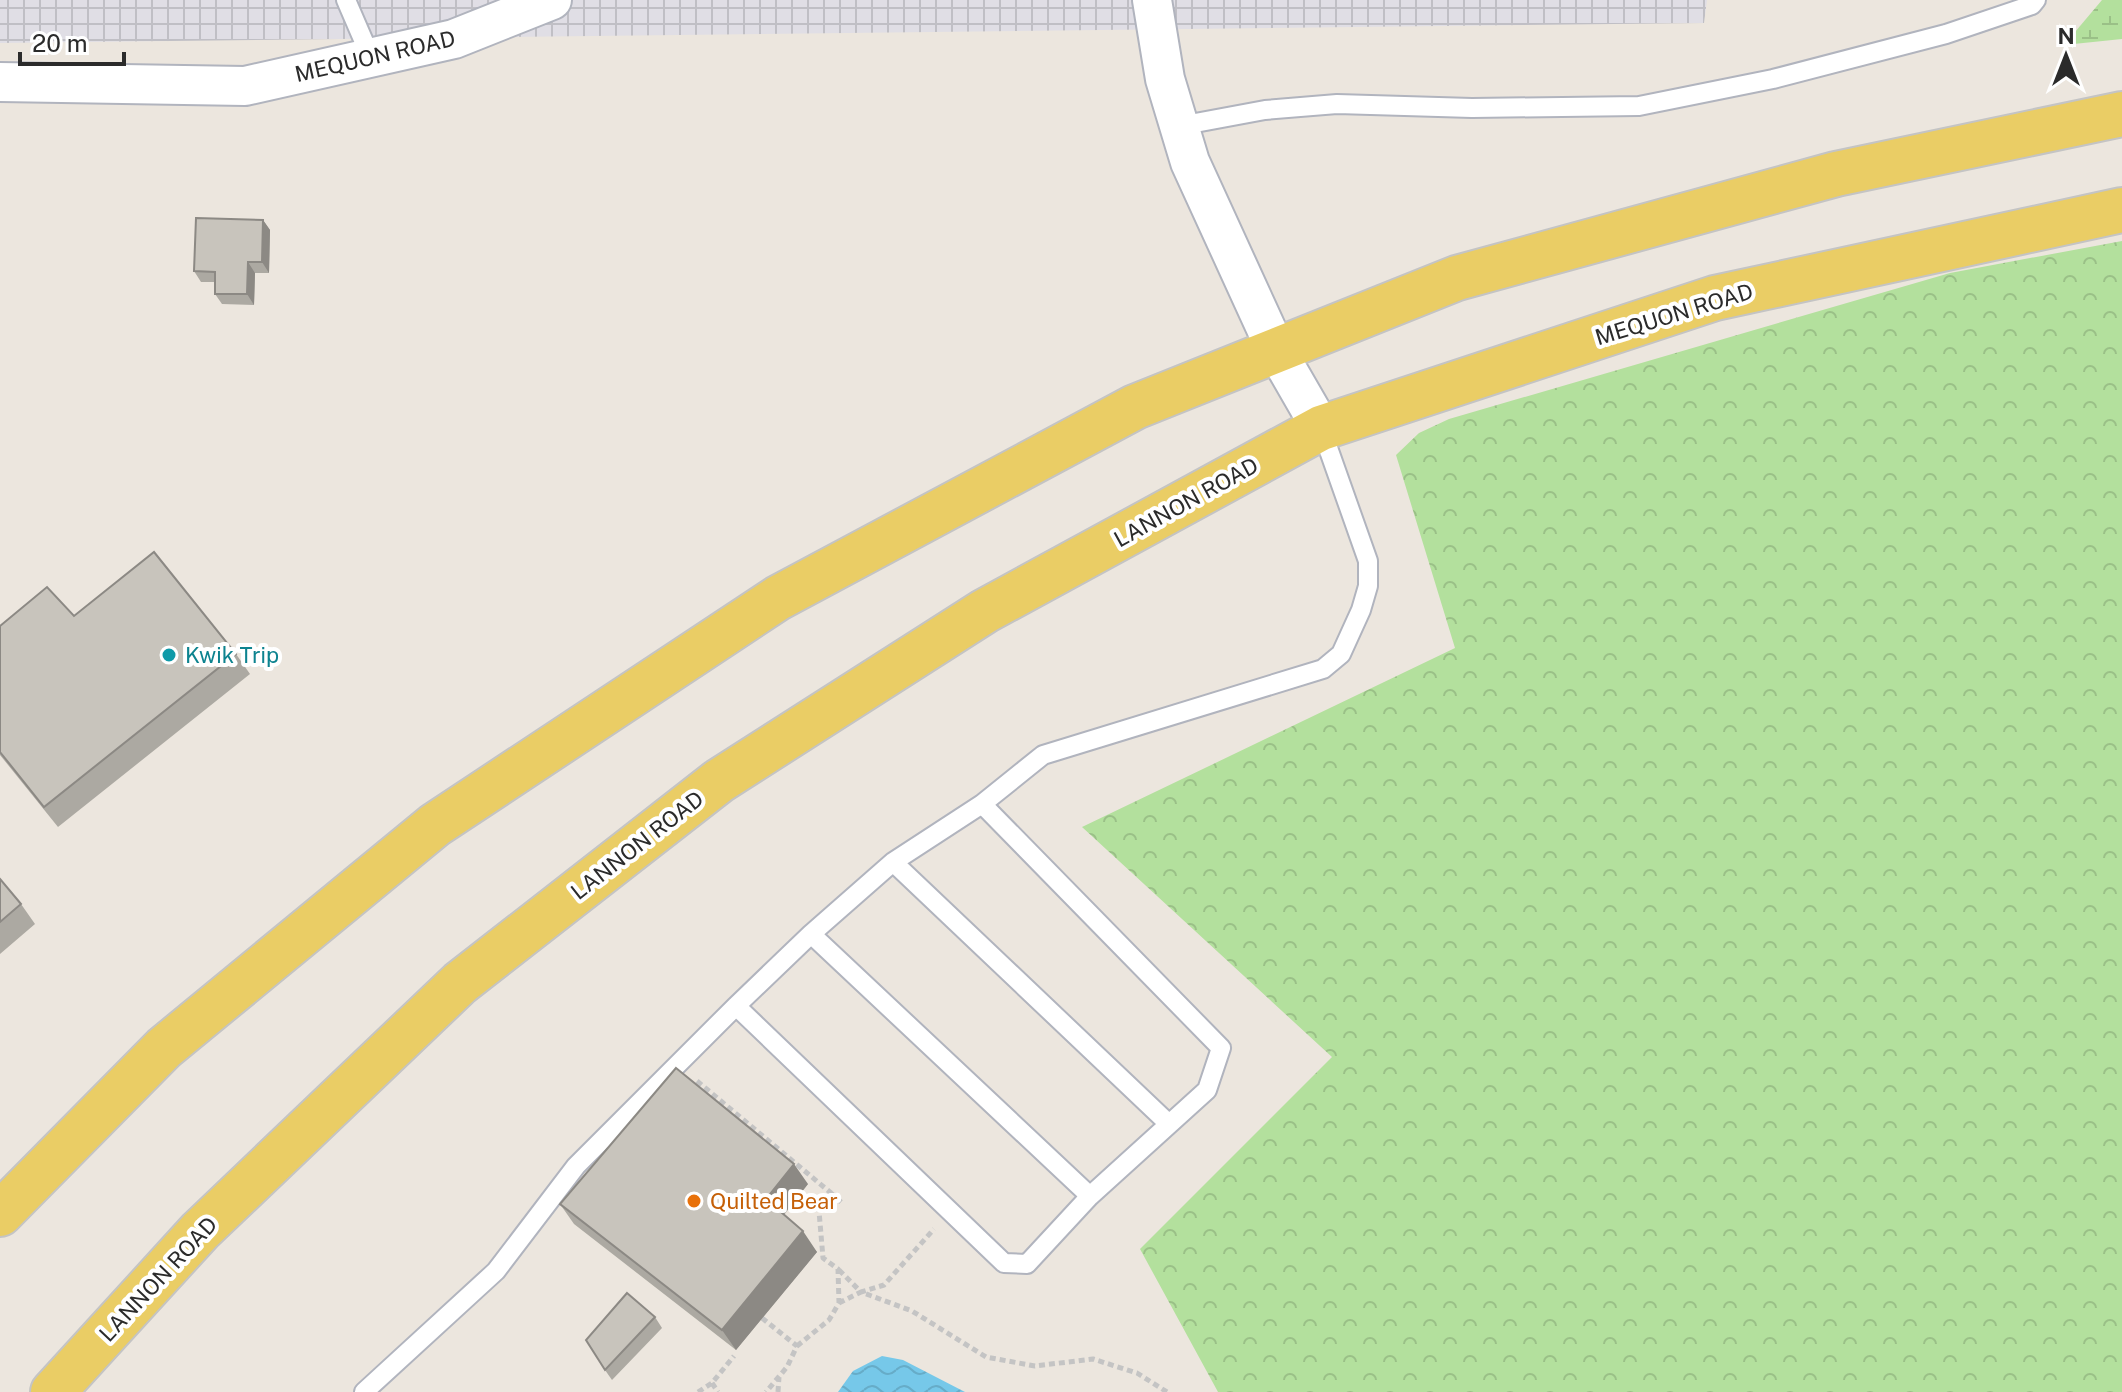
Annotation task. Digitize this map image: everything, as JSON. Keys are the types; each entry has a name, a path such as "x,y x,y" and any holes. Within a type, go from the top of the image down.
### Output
{"main road":[{"path":"0,1214 164,1048 435,825 778,598 1135,407 1457,278 1836,174 2122,114"},
{"name":"MEQUON ROAD","path":"1321,428 1715,298 2122,210"},
{"name":"LANNON ROAD","path":"53,1392 200,1231 460,983 719,781 985,611 1321,428"}],"street":[{"name":"MEQUON ROAD","path":"0,82 245,86 454,39 552,0"},
{"path":"1152,0 1165,79 1190,162 1276,350 1321,428"}],"lane":[{"path":"346,0 371,58"},
{"path":"1179,126 1265,110 1337,104 1472,108 1639,106 1773,79 1946,34 2032,5 2036,0"},
{"path":"364,1392 496,1271 576,1166 811,934 893,862 982,804 1043,755 1323,669 1341,654 1368,586 1368,561 1321,428"},
{"path":"736,1006 1004,1263 1027,1264 1090,1196 1207,1090 1221,1048 982,804"},
{"path":"893,862 1169,1124"},
{"path":"811,934 1090,1196"}],"path":[{"path":"678,1065 843,1204"},
{"path":"831,1193 819,1211 823,1258 861,1292 912,1311 986,1357 1035,1366 1093,1359 1137,1373 1167,1392"},
{"path":"839,1303 884,1285 915,1253 949,1210"},
{"path":"766,1392 797,1346 829,1320 839,1303 838,1269"},
{"path":"762,1318 797,1346"},
{"path":"698,1392 712,1383 734,1356"},
{"path":"778,1392 779,1376"},
{"path":"712,1383 718,1392"}],"shaded area":[{"path":"0,0 1707,0 1704,23 0,43"}],"green space":[{"path":"2102,0 2122,0 2122,39 2064,45"},
{"path":"2122,241 2122,1392 1218,1392 1140,1249 1332,1057 1082,827 1455,648 1396,455 1419,433 1449,419 1950,273"}],"water":[{"path":"882,1356 903,1360 965,1392 838,1392 853,1371"}],"building":[{"path":"196,218 263,220 262,262 248,262 247,294 215,294 215,272 194,271"},
{"path":"154,552 236,654 44,807 0,752 0,626 47,587 74,616"},
{"path":"0,879 21,904 0,922"},
{"name":"Quilted Bear","path":"676,1068 794,1164 766,1199 803,1231 722,1330 560,1204"},
{"path":"627,1293 655,1317 605,1370 586,1340"}],"place":[{"name":"Kwik Trip","path":"169,655"},
{"name":"Quilted Bear","path":"694,1201"}]}
